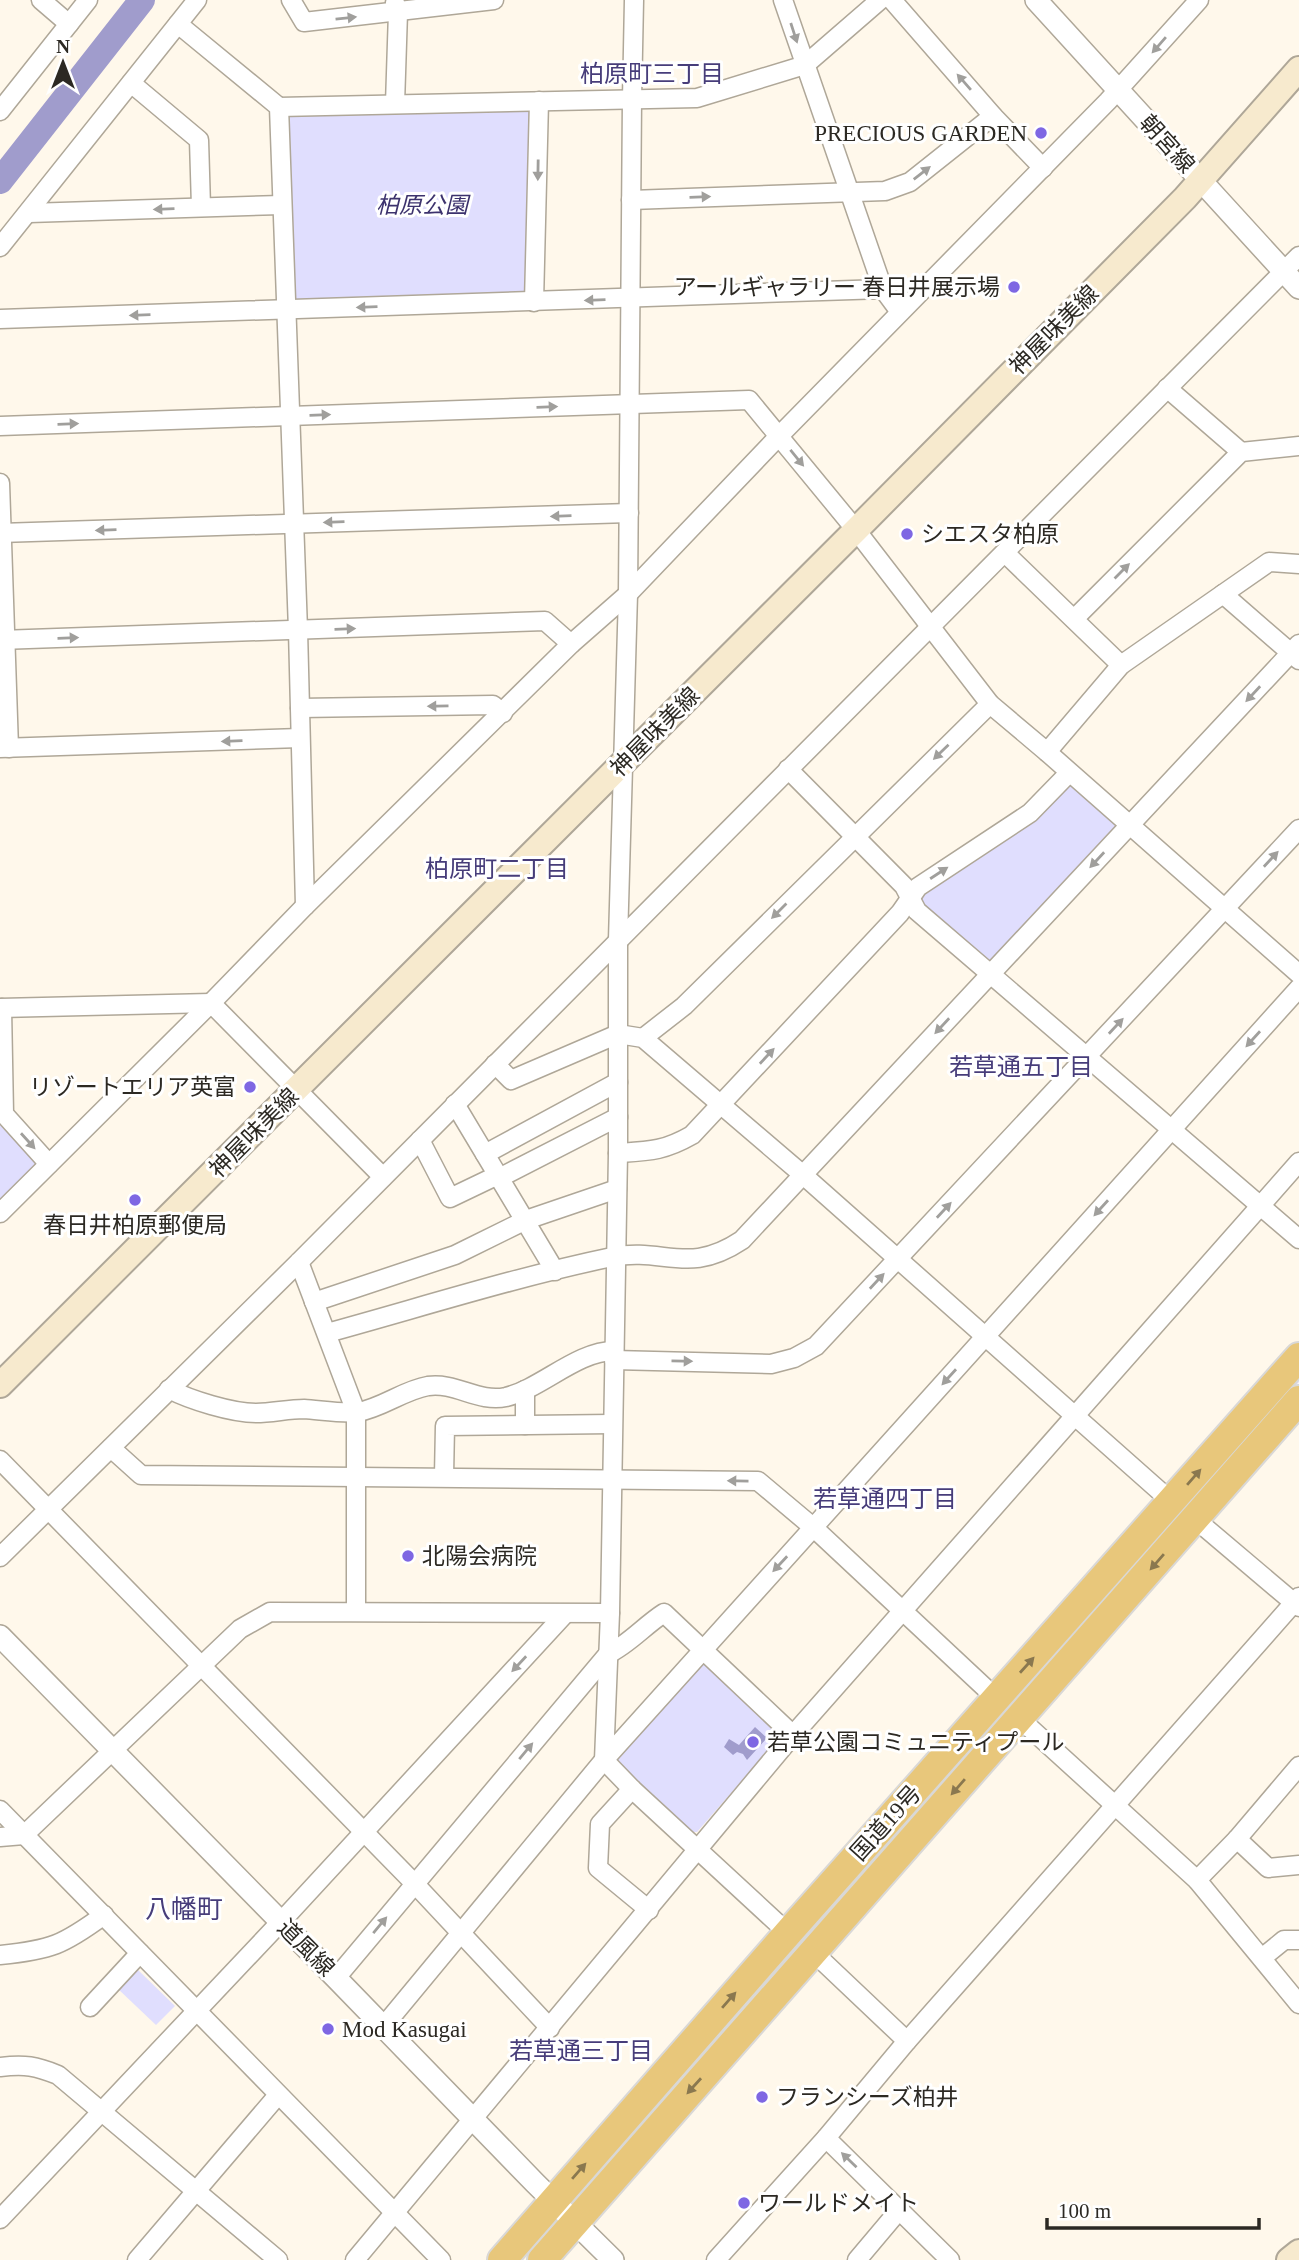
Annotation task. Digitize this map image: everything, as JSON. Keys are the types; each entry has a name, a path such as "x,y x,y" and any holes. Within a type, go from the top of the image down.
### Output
{"highway":[{"name":"国道19号","path":"502,2260 1299,1357"},
{"name":"国道19号","path":"542,2260 1299,1400"}],"main road":[{"name":"神屋味美線","path":"0,1385 622,765 1201,181 1299,69"},
{"path":"1289,2260 1299,2252"}],"street":[{"path":"41,0 69,24"},
{"path":"0,111 88,0"},
{"path":"0,247 198,0"},
{"path":"291,0 304,22 396,6 494,0"},
{"path":"634,0 628,594 618,940 618,1153 610,1613 604,1760 788,1933"},
{"path":"783,0 883,289 900,312"},
{"path":"178,24 279,107 697,98 805,65 880,0"},
{"path":"892,0 993,116 1043,168"},
{"name":"朝宮線","path":"1036,0 1299,288"},
{"path":"0,1213 305,906 571,644 628,594 1118,90 1197,1"},
{"path":"395,104 396,6"},
{"path":"131,83 199,139 201,207"},
{"path":"534,302 539,102"},
{"path":"279,107 305,906"},
{"path":"631,200 850,190 885,191 910,182 993,116"},
{"path":"29,213 281,205"},
{"path":"0,1558 299,1262 1299,256"},
{"path":"0,319 883,289"},
{"path":"1167,388 1241,452"},
{"path":"0,426 749,400 856,530 990,704 1299,974"},
{"path":"1074,619 1241,452 1299,446"},
{"path":"0,483 5,748 300,738"},
{"path":"1,533 629,513"},
{"path":"1005,554 1121,664"},
{"path":"1047,752 1121,664 1269,562 1299,564"},
{"path":"327,1333 616,1257 690,1260 711,1257 742,1240 1130,824 1296,652 1223,594"},
{"path":"3,640 545,621 571,644"},
{"path":"643,1038 684,1006 990,704"},
{"path":"300,708 494,705 503,713"},
{"path":"788,769 904,886 917,911 1299,1238"},
{"path":"618,1153 671,1147 692,1135 900,913 918,887 1030,813 1069,773"},
{"path":"169,1389 181,1395 242,1412 294,1409 356,1412 427,1386 450,1387 478,1398 505,1397 525,1390 599,1351 614,1356 771,1364 794,1358 816,1346 1299,829"},
{"path":"383,2026 604,1760 1299,988"},
{"path":"49,1164 2,1114 1,1008 211,1003 383,1177"},
{"path":"495,1064 511,1080 618,1034 643,1038 802,1174 1172,1502"},
{"path":"485,1154 618,1082"},
{"path":"455,1104 555,1271"},
{"path":"420,1140 450,1198 618,1117"},
{"path":"355,2260 793,1735 1299,1162"},
{"path":"314,1302 455,1255 526,1220 617,1189"},
{"path":"299,1262 356,1412 356,1611"},
{"path":"525,1390 525,1425"},
{"path":"444,1476 444,1426 612,1424"},
{"path":"111,1448 141,1475 758,1481 814,1528 997,1699"},
{"path":"0,1460 364,1832 550,2028"},
{"path":"716,2260 1297,1603 1195,1519"},
{"path":"0,1838 24,1835 199,1666 240,1629 270,1612 610,1613"},
{"path":"337,1978 608,1654 620,1648 644,1626 664,1613 793,1735"},
{"path":"0,2219 565,1614"},
{"name":"道風線","path":"0,1636 552,2201 613,2260"},
{"path":"1019,1718 1197,1880 1299,2004"},
{"path":"1197,1880 1237,1839 1299,1766"},
{"path":"632,1789 600,1824 598,1868 649,1910"},
{"path":"0,1810 441,2260"},
{"path":"1237,1839 1268,1868 1299,1865"},
{"path":"0,1955 39,1951 69,1940 104,1915"},
{"path":"1262,1958 1284,1940 1299,1940"},
{"path":"813,1952 907,2041"},
{"path":"90,2007 140,1953"},
{"path":"0,2067 24,2064 39,2067 58,2076 278,2260"},
{"path":"137,2260 278,2095"},
{"path":"826,2138 950,2260"},
{"path":"857,2260 900,2209"}],"green space":[{"name":"柏原公園","path":"527,109 531,113 528,293 300,303 294,300 287,120 292,114"},
{"path":"1070,784 1115,823 1116,830 993,962 987,962 921,906 921,890"},
{"path":"0,1125 35,1158 35,1165 0,1200"},
{"path":"1299,1374 1299,1382 742,2014 701,2054 590,2177"},
{"path":"706,1663 781,1731 781,1736 697,1832 692,1832 616,1763 615,1754 699,1664"},
{"path":"135,1967 175,2006 156,2025 116,1987"}],"shaded area":[{"name":"若草公園コミュニティプール","path":"755,1727 767,1738 747,1760 743,1754 737,1752 733,1755 724,1747 729,1739 739,1745"}],"waterway":[{"path":"0,181 142,0"}],"place":[{"name":"PRECIOUS GARDEN","path":"1041,133"},
{"name":"アールギャラリー 春日井展示場","path":"1014,287"},
{"name":"シエスタ柏原","path":"907,534"},
{"name":"リゾートエリア英富","path":"250,1087"},
{"name":"春日井柏原郵便局","path":"135,1200"},
{"name":"北陽会病院","path":"408,1556"},
{"name":"若草公園コミュニティプール","path":"753,1742"},
{"name":"Mod Kasugai","path":"328,2029"},
{"name":"フランシーズ柏井","path":"762,2097"},
{"name":"ワールドメイト","path":"744,2203"}],"district":[{"name":"柏原町三丁目","path":"652,74"},
{"name":"柏原町二丁目","path":"497,869"},
{"name":"若草通五丁目","path":"1021,1067"},
{"name":"若草通四丁目","path":"885,1499"},
{"name":"八幡町","path":"184,1909"},
{"name":"若草通三丁目","path":"581,2051"}]}
